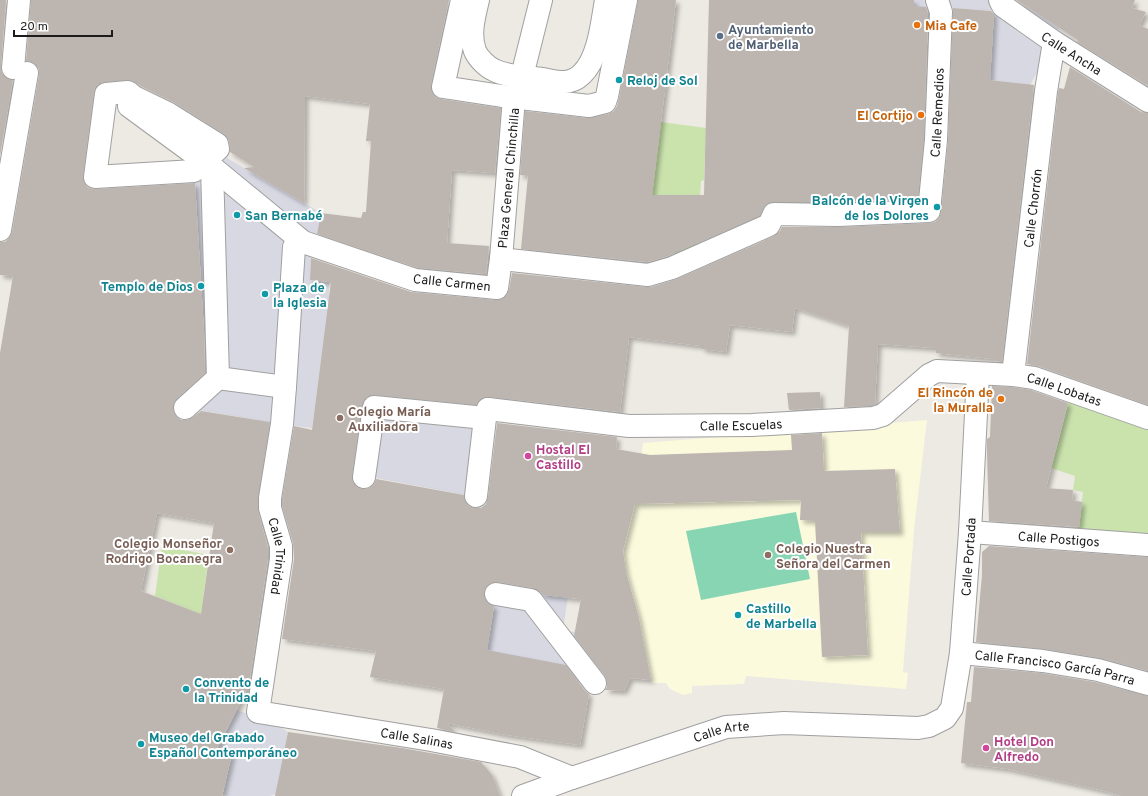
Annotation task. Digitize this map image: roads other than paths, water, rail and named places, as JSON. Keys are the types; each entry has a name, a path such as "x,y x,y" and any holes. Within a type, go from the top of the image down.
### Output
{"street":[{"path":"0,230 20,70 19,0"},
{"path":"462,0 442,87 514,98 589,106 605,102"},
{"path":"478,0 472,21 472,37 476,52 483,62 493,70 505,74 563,82 574,80 582,74 596,52 606,0"},
{"name":"Plaza General Chinchilla","path":"501,259 514,98 541,0"},
{"path":"605,102 626,0"},
{"name":"Calle Ancha","path":"1000,0 1003,6 1054,42 1148,101"},
{"name":"Calle Remedios","path":"501,259 648,274 672,268 769,225 774,214 838,215 929,211 936,140 939,6"},
{"name":"Calle Chorrón","path":"1013,375 1046,91 1054,42"},
{"path":"582,74 605,102"},
{"path":"208,164 194,171 95,177 106,94 128,92 134,97 169,114 218,144 218,148 208,164 218,378"},
{"path":"208,164 308,243"},
{"path":"185,408 218,378 285,387 294,247 297,242 308,243"},
{"name":"Calle Carmen","path":"308,243 415,280 497,288 501,259"},
{"name":"Calle Escuelas","path":"364,477 374,406 487,413 629,426 752,425 873,418 883,415 929,375 937,371 978,374"},
{"name":"Calle Lobatas","path":"978,374 1013,375 1034,378 1148,418"},
{"name":"Calle Portada","path":"929,726 945,718 952,708 961,653 970,532 978,374"},
{"name":"Calle Trinidad","path":"258,712 282,559 281,546 270,508 270,498 282,424 285,387"},
{"path":"476,496 487,413"},
{"name":"Calle Postigos","path":"970,532 1148,545"},
{"path":"496,594 532,600 595,683"},
{"name":"Calle Francisco García Parra","path":"961,653 1043,661 1098,670 1148,684"},
{"name":"Calle Salinas","path":"258,712 431,740 520,757 572,778"},
{"name":"Calle Arte","path":"524,796 572,778 726,728 784,723 918,728 929,726"}],"place":[{"name":"Mia Cafe","path":"917,25"},
{"name":"Ayuntamiento de Marbella","path":"720,36"},
{"name":"Reloj de Sol","path":"619,80"},
{"name":"El Cortijo","path":"921,115"},
{"name":"Balcón de la Virgen de los Dolores","path":"937,207"},
{"name":"San Bernabé","path":"237,215"},
{"name":"Templo de Dios","path":"201,286"},
{"name":"Plaza de la Iglesia","path":"265,294"},
{"name":"El Rincón de la Muralla","path":"1001,399"},
{"name":"Colegio María Auxiliadora","path":"340,418"},
{"name":"Hostal El Castillo","path":"528,456"},
{"name":"Colegio Monseñor Rodrigo Bocanegra","path":"230,550"},
{"name":"Colegio Nuestra Señora del Carmen","path":"768,555"},
{"name":"Castillo de Marbella","path":"738,615"},
{"name":"Convento de la Trinidad","path":"186,689"},
{"name":"Museo del Grabado Español Contemporáneo","path":"141,744"},
{"name":"Hotel Don Alfredo","path":"986,748"}]}
